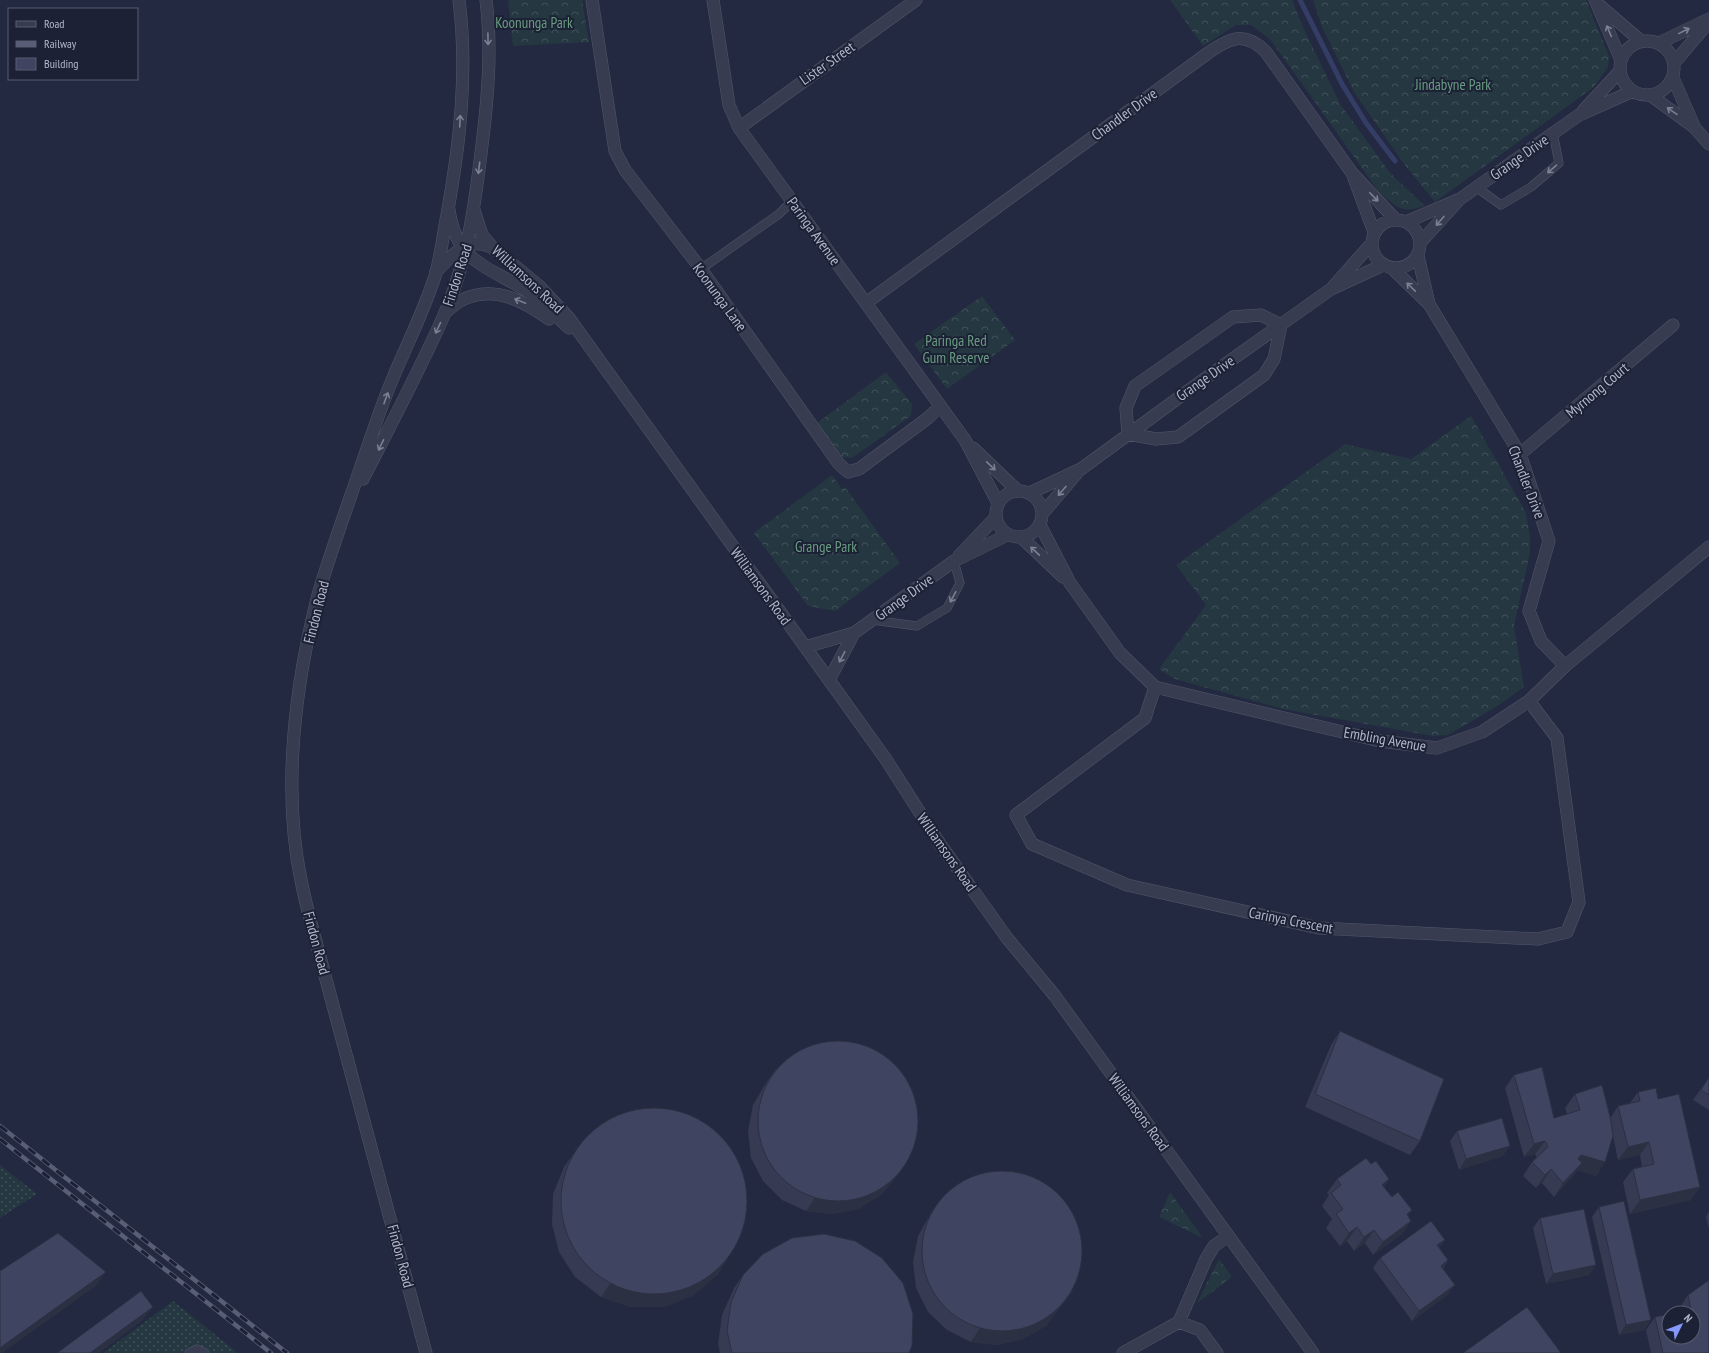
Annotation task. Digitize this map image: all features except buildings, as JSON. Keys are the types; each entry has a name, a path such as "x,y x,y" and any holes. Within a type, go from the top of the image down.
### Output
{"street":[{"name":"Findon Road","path":"426,1353 300,878 293,817 293,745 300,682 318,596 340,527 392,379 427,302 436,272 456,163 460,124 462,77 461,17 459,0"},
{"name":"Findon Road","path":"340,527 445,312 466,249 474,210 486,113 489,62 486,0"},
{"name":"Koonunga Lane","path":"592,0 616,151 625,170 700,269 839,464 848,472 859,469 928,418 940,406"},
{"name":"Paringa Avenue","path":"713,0 729,105 739,128 965,440 998,503"},
{"name":"Lister Street","path":"739,128 916,0"},
{"path":"1596,1 1641,42"},
{"path":"1596,1 1620,66 1623,80 1633,91 1650,95 1694,127 1709,144"},
{"path":"1620,66 1629,47 1641,42 1659,43 1709,19"},
{"path":"1674,63 1709,22"},
{"name":"Chandler Drive","path":"866,303 1208,53 1229,40 1239,38 1250,40 1259,45 1266,52 1352,173 1401,221"},
{"path":"1659,43 1668,50 1674,63 1673,78 1694,127"},
{"name":"Grange Drive","path":"1579,115 1620,66"},
{"path":"1650,95 1662,91 1673,78"},
{"name":"Grange Drive","path":"1420,244 1460,199 1476,187 1579,115 1633,91"},
{"name":"Chandler Drive","path":"1352,173 1373,238"},
{"name":"Grange Drive","path":"1401,221 1460,199"},
{"path":"448,206 451,223 456,237 466,249"},
{"name":"Williamsons Road","path":"474,210 482,234 493,248 540,286 569,318 896,774 927,826 944,850 1008,938 1051,991 1313,1353"},
{"path":"1401,221 1416,231 1420,244 1418,256 1408,266 1388,267 1375,258 1373,238 1382,224 1401,221"},
{"name":"Grange Drive","path":"1331,289 1373,238"},
{"path":"436,272 446,261 474,244 483,244 493,248"},
{"name":"Williamsons Road","path":"466,249 474,260 531,294 588,345"},
{"name":"Chandler Drive","path":"1418,256 1429,304"},
{"name":"Grange Drive","path":"1041,519 1081,469 1128,434 1331,289 1388,267"},
{"name":"Chandler Drive","path":"1388,267 1429,304 1520,454 1549,541 1529,612 1541,641 1565,666"},
{"path":"445,312 460,301 473,296 493,294 507,296 526,303 588,345"},
{"path":"1261,315 1281,325 1274,359 1264,375 1178,437 1156,439 1128,434 1126,408 1135,386 1233,318 1261,315"},
{"name":"Myrnong Court","path":"1520,454 1673,325"},
{"name":"Paringa Avenue","path":"965,440 1024,492"},
{"name":"Grange Drive","path":"1024,492 1081,469"},
{"path":"1070,583 1021,538 1008,535 1000,528 996,517 998,503 1005,495 1024,492 1038,500 1041,519 1070,583 1120,653 1156,687"},
{"name":"Grange Drive","path":"954,561 996,517"},
{"path":"1021,538 1033,532 1041,519"},
{"name":"Grange Drive","path":"805,647 854,633 954,561 1008,535"},
{"name":"Embling Avenue","path":"1156,687 1380,740 1437,748 1482,732 1529,701 1565,666 1709,547"},
{"name":"Grange Drive","path":"829,680 854,633"},
{"name":"Carinya Crescent","path":"1156,687 1145,718 1016,815 1032,844 1127,885 1319,928 1538,939 1567,932 1579,902 1557,738 1529,701"},
{"path":"1123,1353 1179,1322 1206,1259 1214,1246 1228,1236"},
{"path":"1179,1322 1200,1330 1217,1353"}],"lane":[{"path":"1476,187 1501,205 1531,187 1559,163 1553,133"},
{"path":"700,269 779,214 792,201"},
{"path":"872,620 916,626 947,608 960,582 954,561"},
{"path":"189,1353 197,1349 205,1353"}],"green space":[{"name":"Koonunga Park","path":"508,0 582,0 589,42 513,46"},
{"path":"1170,0 1292,0 1303,27 1340,104 1391,174 1425,206 1410,209 1399,208 1379,192 1270,39 1251,25 1236,25 1203,46"},
{"name":"Jindabyne Park","path":"1313,0 1586,0 1609,56 1608,67 1594,87 1435,202 1404,164 1354,92 1322,27"},
{"name":"Paringa Red Gum Reserve","path":"982,296 1015,340 947,389 914,344"},
{"path":"886,372 912,404 911,416 852,458 842,457 817,423"},
{"path":"1471,416 1526,513 1530,537 1530,552 1514,626 1524,687 1496,707 1448,735 1433,736 1283,709 1175,679 1159,669 1206,605 1176,565 1345,444 1411,459"},
{"name":"Grange Park","path":"832,475 842,489 845,487 900,563 835,611 808,606 754,533"},
{"path":"0,1165 37,1194 0,1218"},
{"path":"1170,1192 1203,1238 1159,1217"},
{"path":"1219,1259 1232,1277 1197,1303"},
{"path":"173,1301 238,1353 103,1353"}],"waterway":[{"path":"1300,0 1342,84 1366,123 1395,161"}],"railway":[{"path":"0,1126 287,1353"},
{"path":"0,1139 271,1353"}]}
